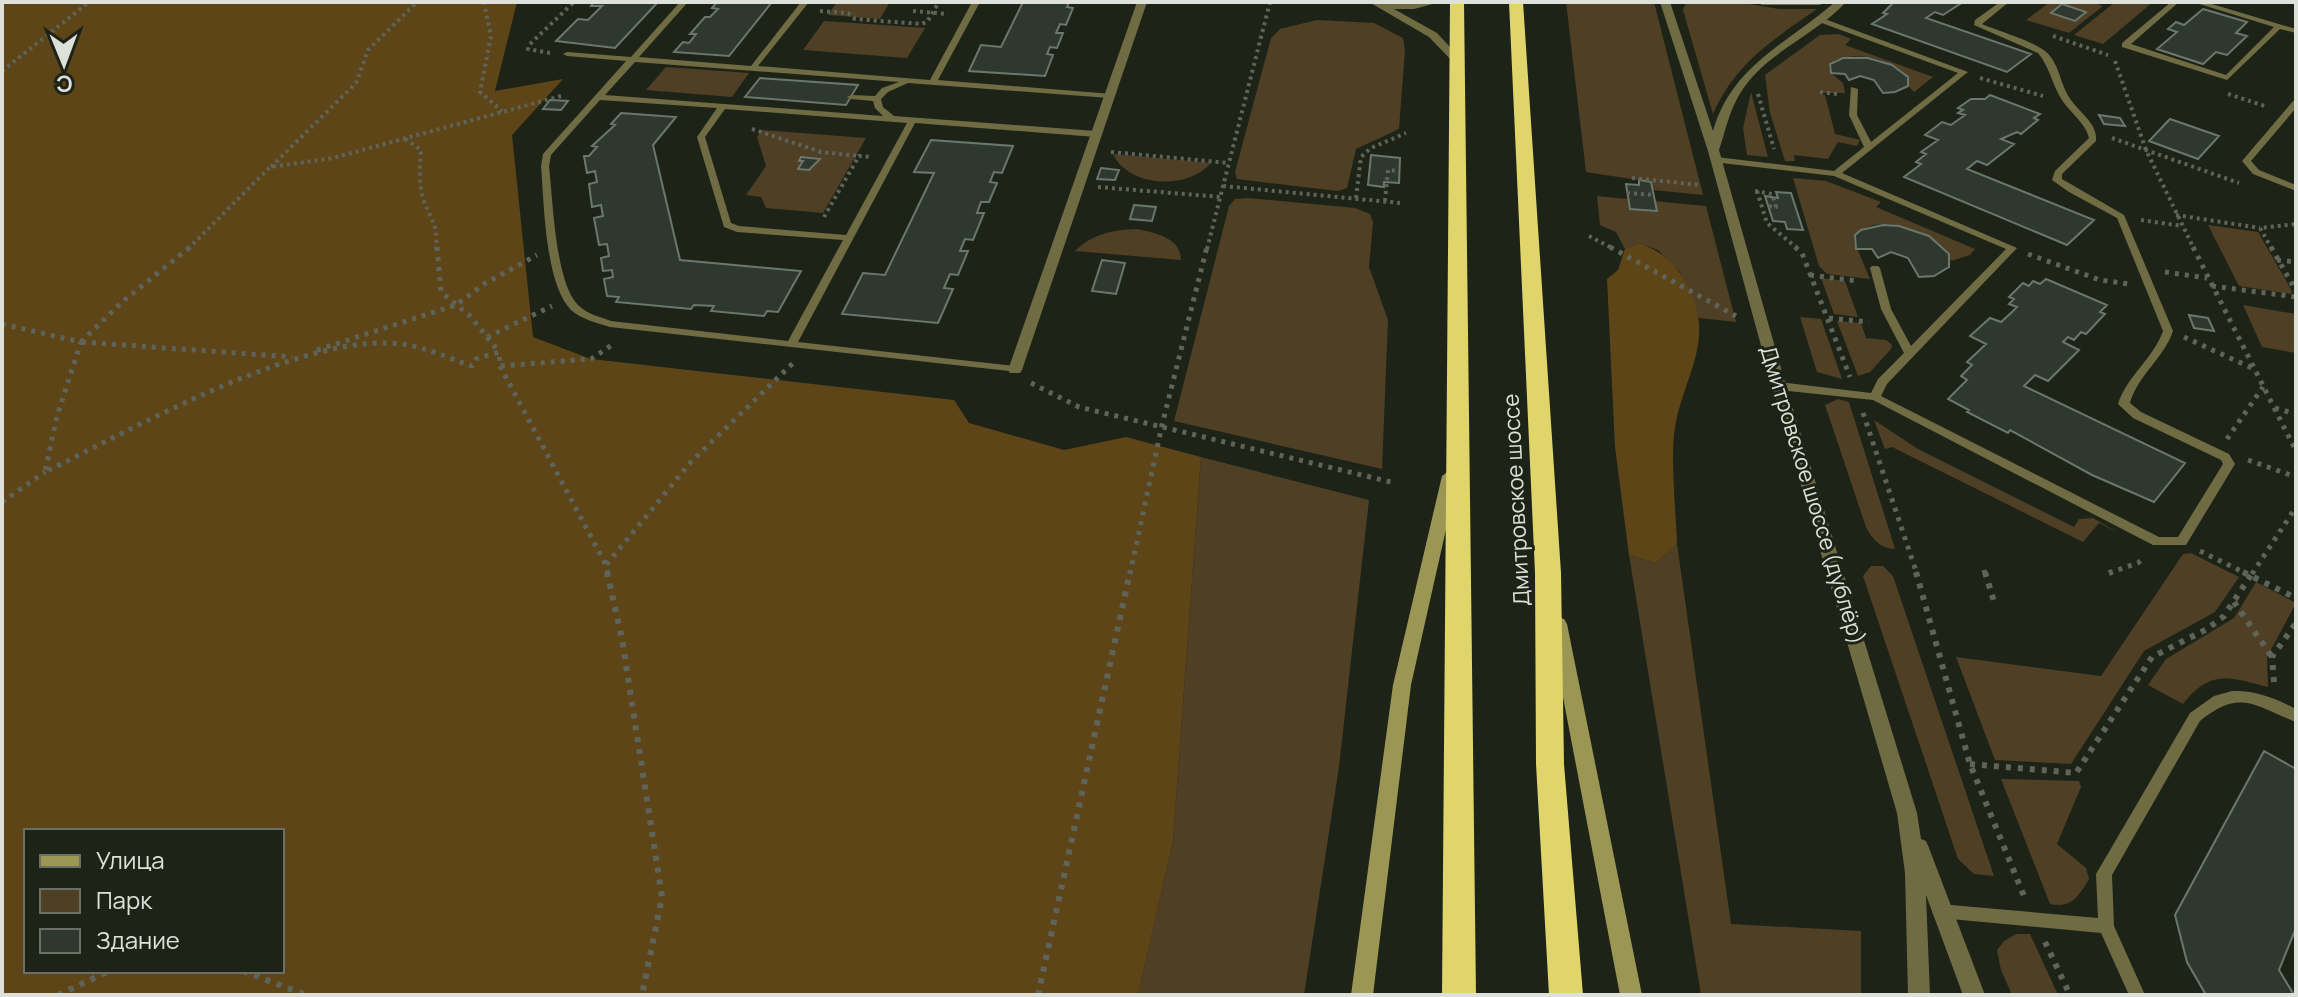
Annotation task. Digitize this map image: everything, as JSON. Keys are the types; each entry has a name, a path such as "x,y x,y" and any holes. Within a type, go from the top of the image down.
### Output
{"highway":[{"path":"1457,2 1456,451 1461,736 1459,995"},
{"name":"Дмитровское шоссе","path":"1516,2 1548,573 1550,764 1566,995"}],"street":[{"path":"1015,370 1142,2"},
{"path":"1380,4 1414,6 1435,2"},
{"name":"Дмитровское шоссе (дублёр)","path":"1665,2 1715,156 1779,386 1907,813 1918,915 1919,995"},
{"path":"1762,2 1820,2"},
{"path":"1715,156 1722,114 1738,85 1752,69 1822,20 1841,2"},
{"path":"1380,4 1433,35 1457,60"},
{"path":"1362,995 1402,685 1456,451"},
{"path":"1548,573 1631,995"},
{"path":"1907,813 1940,911 1974,995"}],"lane":[{"path":"684,2 547,154 545,166 560,287 567,298 587,316 610,324 1015,370"},
{"path":"933,82 976,2"},
{"path":"1779,386 1875,397 2157,542 2182,542 2229,464 2221,455 2137,415 2124,404 2125,395 2160,354 2168,331 2121,217 2109,207 2068,189 2057,180 2058,173 2093,139 2092,131 2064,98 2047,56 1978,25 2005,2"},
{"path":"2175,2 2125,45 2227,78 2279,26"},
{"path":"2197,2 2296,31"},
{"path":"753,68 802,6"},
{"path":"1822,20 1964,72"},
{"path":"567,54 1109,96"},
{"path":"1836,174 1964,72"},
{"path":"877,99 885,90 915,81"},
{"path":"1854,89 1853,115 1869,148"},
{"path":"597,97 1096,134"},
{"path":"851,97 877,99"},
{"path":"877,99 879,108 894,119"},
{"path":"2296,103 2246,161 2256,172 2296,188"},
{"path":"723,106 701,139 727,225 737,229 849,238"},
{"path":"798,344 849,238 912,121"},
{"path":"1715,156 1836,174 2012,248 1882,382 1875,397"},
{"path":"1875,268 1894,324 1910,354"},
{"path":"2137,995 2106,926 2104,874 2195,717 2211,701 2228,696 2277,705 2296,716"},
{"path":"1940,911 2106,926"}],"path":[{"path":"2,71 89,2"},
{"path":"45,472 57,416 81,342 121,303 178,259 356,83 368,50 417,2"},
{"path":"484,2 491,36 480,92 502,112"},
{"path":"567,54 528,49 574,2"},
{"path":"802,6 848,13 853,19 918,24 927,22 939,2"},
{"path":"1038,995 1162,425 1270,2"},
{"path":"913,11 968,15"},
{"path":"2046,34 2113,57 2146,150 2176,215 2296,451"},
{"path":"1752,69 1779,165"},
{"path":"1964,72 2030,95 2064,98"},
{"path":"270,167 333,158 561,96"},
{"path":"711,122 738,125 821,152 892,159"},
{"path":"2092,131 2251,188"},
{"path":"1356,198 1361,157 1371,148 1406,133"},
{"path":"405,139 421,150 420,180 424,201 438,227 436,255 441,292 499,352 500,366 606,565 622,639 662,897 642,995"},
{"path":"1091,150 1229,163"},
{"path":"1172,157 1174,151"},
{"path":"814,235 859,156"},
{"path":"1385,201 1388,170 1399,171"},
{"path":"1634,193 1632,181 1706,186"},
{"path":"1080,185 1221,197"},
{"path":"1223,186 1400,203"},
{"path":"1749,190 1772,194 1776,207 1768,206"},
{"path":"1757,191 1767,223 1796,245 1820,305 1829,318 1913,560 1970,764 2034,919 2070,995"},
{"path":"1627,193 1654,195"},
{"path":"2176,215 2260,228 2296,224"},
{"path":"2121,217 2182,226"},
{"path":"2260,228 2296,294"},
{"path":"1589,236 1763,330"},
{"path":"2,502 45,472 157,417 293,358 456,305 529,257 555,248"},
{"path":"2012,248 2100,280 2148,287"},
{"path":"2277,260 2296,262"},
{"path":"2141,269 2208,278"},
{"path":"1810,275 1879,283"},
{"path":"2211,286 2296,294"},
{"path":"487,337 567,298"},
{"path":"1829,318 1894,324"},
{"path":"2,324 81,342 293,358 353,346 407,345 472,366 476,359 499,352"},
{"path":"500,366 591,359 635,326"},
{"path":"2168,331 2252,368"},
{"path":"606,565 690,463 793,364 798,344"},
{"path":"1015,370 1039,389 1079,407 1395,483"},
{"path":"2263,387 2221,455 2253,461 2296,477"},
{"path":"2275,408 2296,414"},
{"path":"1970,764 2076,773 2152,657 2207,629 2224,616 2296,507"},
{"path":"2109,573 2138,563 2157,542"},
{"path":"2182,542 2296,598"},
{"path":"1984,570 1995,605"},
{"path":"2234,602 2272,657 2277,705"},
{"path":"2272,657 2296,623"},
{"path":"58,995 105,973"},
{"path":"248,973 306,995"}],"green space":[{"path":"837,2 890,2 880,19 828,15"},
{"path":"1566,2 1654,2 1703,195 1653,190 1651,182 1586,172"},
{"path":"1686,2 1738,2 1779,9 1817,9 1744,66 1713,114 1683,10"},
{"path":"2050,2 2091,2 2103,6 2069,33 2026,20"},
{"path":"2115,2 2153,2 2103,44 2074,35"},
{"path":"1317,20 1374,23 1403,38 1405,50 1399,129 1356,149 1347,188 1338,191 1237,179 1235,172 1271,38 1280,29"},
{"path":"824,21 925,28 907,58 803,50"},
{"path":"1839,34 1851,39 1845,45 1933,77 1914,92 1908,86 1908,77 1884,61 1864,57 1835,60 1829,68 1843,83 1845,93 1820,93 1825,95 1835,134 1860,140 1857,146 1838,142 1828,159 1794,155 1795,161 1785,161 1770,113 1765,75 1820,35"},
{"path":"666,67 749,73 732,97 646,90"},
{"path":"1751,92 1768,157 1747,155 1743,128"},
{"path":"762,130 866,138 823,213 766,208 761,197 746,195 766,166 757,137"},
{"path":"1113,154 1211,163 1188,178 1159,181 1132,174"},
{"path":"1793,178 1826,181 1881,202 1876,207 1975,249 1970,255 1951,261 1945,250 1919,233 1887,224 1873,225 1861,231 1854,241 1870,279 1827,274 1819,266"},
{"path":"1597,196 1628,199 1630,209 1656,211 1654,201 1706,206 1736,322 1699,318 1680,272 1658,250 1639,243 1625,249 1616,232 1600,225"},
{"path":"1235,199 1355,208 1370,214 1373,222 1369,267 1388,320 1382,469 1174,421 1229,206"},
{"path":"2208,225 2258,232 2291,294 2239,286"},
{"path":"1137,229 1172,242 1177,246 1181,260 1075,251 1089,240 1104,234"},
{"path":"1821,278 1845,281 1858,317 1834,314"},
{"path":"2243,305 2296,314 2296,353 2262,347"},
{"path":"1800,317 1821,319 1842,379 1817,372"},
{"path":"1837,321 1861,323 1866,338 1886,340 1892,345 1891,349 1870,372 1858,376"},
{"path":"1838,399 1849,402 1895,549 1878,542 1866,527 1825,405"},
{"path":"1874,420 1918,449 2074,527 2079,519 2093,518 2119,533 2099,523 2083,542 1892,447 1885,449"},
{"path":"1201,457 1369,500 1339,767 1304,995 1138,995 1173,841"},
{"path":"1677,544 1731,924 1861,931 1861,995 1701,995 1629,555 1656,563"},
{"path":"2191,553 2239,577 2215,612 2144,651 2071,764 1995,760 1956,657 2101,676 2183,554"},
{"path":"1871,566 1883,566 1893,576 1994,876 1974,874 1958,859 1863,576"},
{"path":"2256,582 2296,603 2267,657 2268,687 2221,679 2202,685 2183,704 2148,685 2166,659 2234,618"},
{"path":"2001,779 2079,781 2081,787 2057,844 2086,868 2089,879 2078,896 2069,903 2050,904"},
{"path":"2016,934 2030,934 2058,995 2012,995 2001,970 1997,950"}],"shaded area":[{"path":"2,2 517,2 495,91 563,79 512,135 533,337 591,359 954,400 969,423 1064,450 1126,437 1201,457 1173,841 1138,995 2,995"},
{"path":"1639,243 1661,254 1679,271 1696,305 1699,324 1699,341 1675,427 1673,469 1677,544 1656,563 1629,555 1615,447 1607,279 1618,270 1625,249"}],"building":[{"path":"594,2 658,2 615,48 556,41 578,19 588,20 602,6 591,6"},
{"path":"717,2 772,2 729,56 674,52 683,42 689,43 696,34 690,34 705,17 710,17 718,9 712,8"},
{"path":"1023,2 1069,2 1067,7 1073,8 1066,25 1060,24 1056,33 1063,33 1057,48 1050,47 1047,54 1053,55 1045,76 969,71 981,45 1001,47"},
{"path":"1894,2 1963,2 1943,15 1935,12 1926,18 2031,54 2007,72 1872,24 1887,14 1883,13"},
{"path":"2062,4 2086,12 2075,21 2051,13"},
{"path":"2203,9 2247,22 2236,33 2247,36 2227,55 2216,52 2203,64 2157,49 2177,32 2168,29 2176,22 2184,25"},
{"path":"1843,58 1868,58 1892,65 1908,77 1908,86 1883,93 1874,80 1860,76 1849,80 1845,74 1831,73 1830,64"},
{"path":"760,78 858,85 846,105 745,97"},
{"path":"1990,95 2040,114 2034,118 2038,120 2021,134 2017,132 2001,139 2014,144 1987,165 1977,161 1967,169 2094,220 2067,245 1904,177 1921,164 1916,162 1926,154 1921,152 1938,140 1925,135 1942,122 1951,125 1965,115 1958,113 1963,110 1958,108 1971,99 1985,99"},
{"path":"550,100 568,101 561,110 543,109"},
{"path":"621,113 676,117 653,145 680,260 801,271 778,312 767,311 764,316 711,311 714,306 694,305 691,309 616,302 619,297 607,296 604,279 613,277 612,270 603,271 601,258 609,256 607,244 599,245 594,218 603,216 601,205 592,207 589,184 597,182 595,171 587,173 584,156 589,156 597,147 592,146 615,125 611,124"},
{"path":"2099,115 2120,118 2125,126 2104,124"},
{"path":"2170,119 2219,136 2198,159 2149,141"},
{"path":"931,140 1013,146 1002,173 994,172 990,182 997,183 989,202 981,202 977,213 984,213 973,240 965,239 960,251 968,251 958,275 950,274 944,288 953,289 938,323 842,314 863,273 885,275 934,173 914,172"},
{"path":"1371,155 1400,158 1399,183 1384,182 1384,187 1368,185"},
{"path":"801,157 820,159 809,170 798,169 803,161 799,161"},
{"path":"1101,168 1119,170 1115,180 1097,179"},
{"path":"1639,180 1651,182 1657,211 1630,209 1626,184 1639,185"},
{"path":"1776,192 1791,193 1803,230 1787,229 1785,222 1773,221 1765,196 1778,198"},
{"path":"1134,205 1156,207 1152,221 1130,219"},
{"path":"1883,225 1899,226 1929,236 1949,254 1949,267 1934,276 1919,277 1908,258 1891,252 1878,258 1872,249 1856,249 1855,235 1861,230"},
{"path":"1102,260 1125,263 1116,294 1092,291"},
{"path":"2046,279 2107,305 2100,312 2105,314 2086,334 2081,332 2074,340 2068,337 2063,342 2079,350 2048,381 2035,375 2024,386 2185,463 2154,502 2092,475 2010,430 2008,433 1948,399 1967,380 1961,376 1972,365 1967,362 1986,344 1970,336 1990,318 2001,322 2017,307 2009,304 2014,299 2009,297 2023,283 2029,286 2033,281 2040,284"},
{"path":"2189,315 2208,318 2214,331 2194,328"},
{"path":"2264,751 2296,769 2296,928 2279,970 2294,995 2206,995 2187,962 2175,915"}]}
